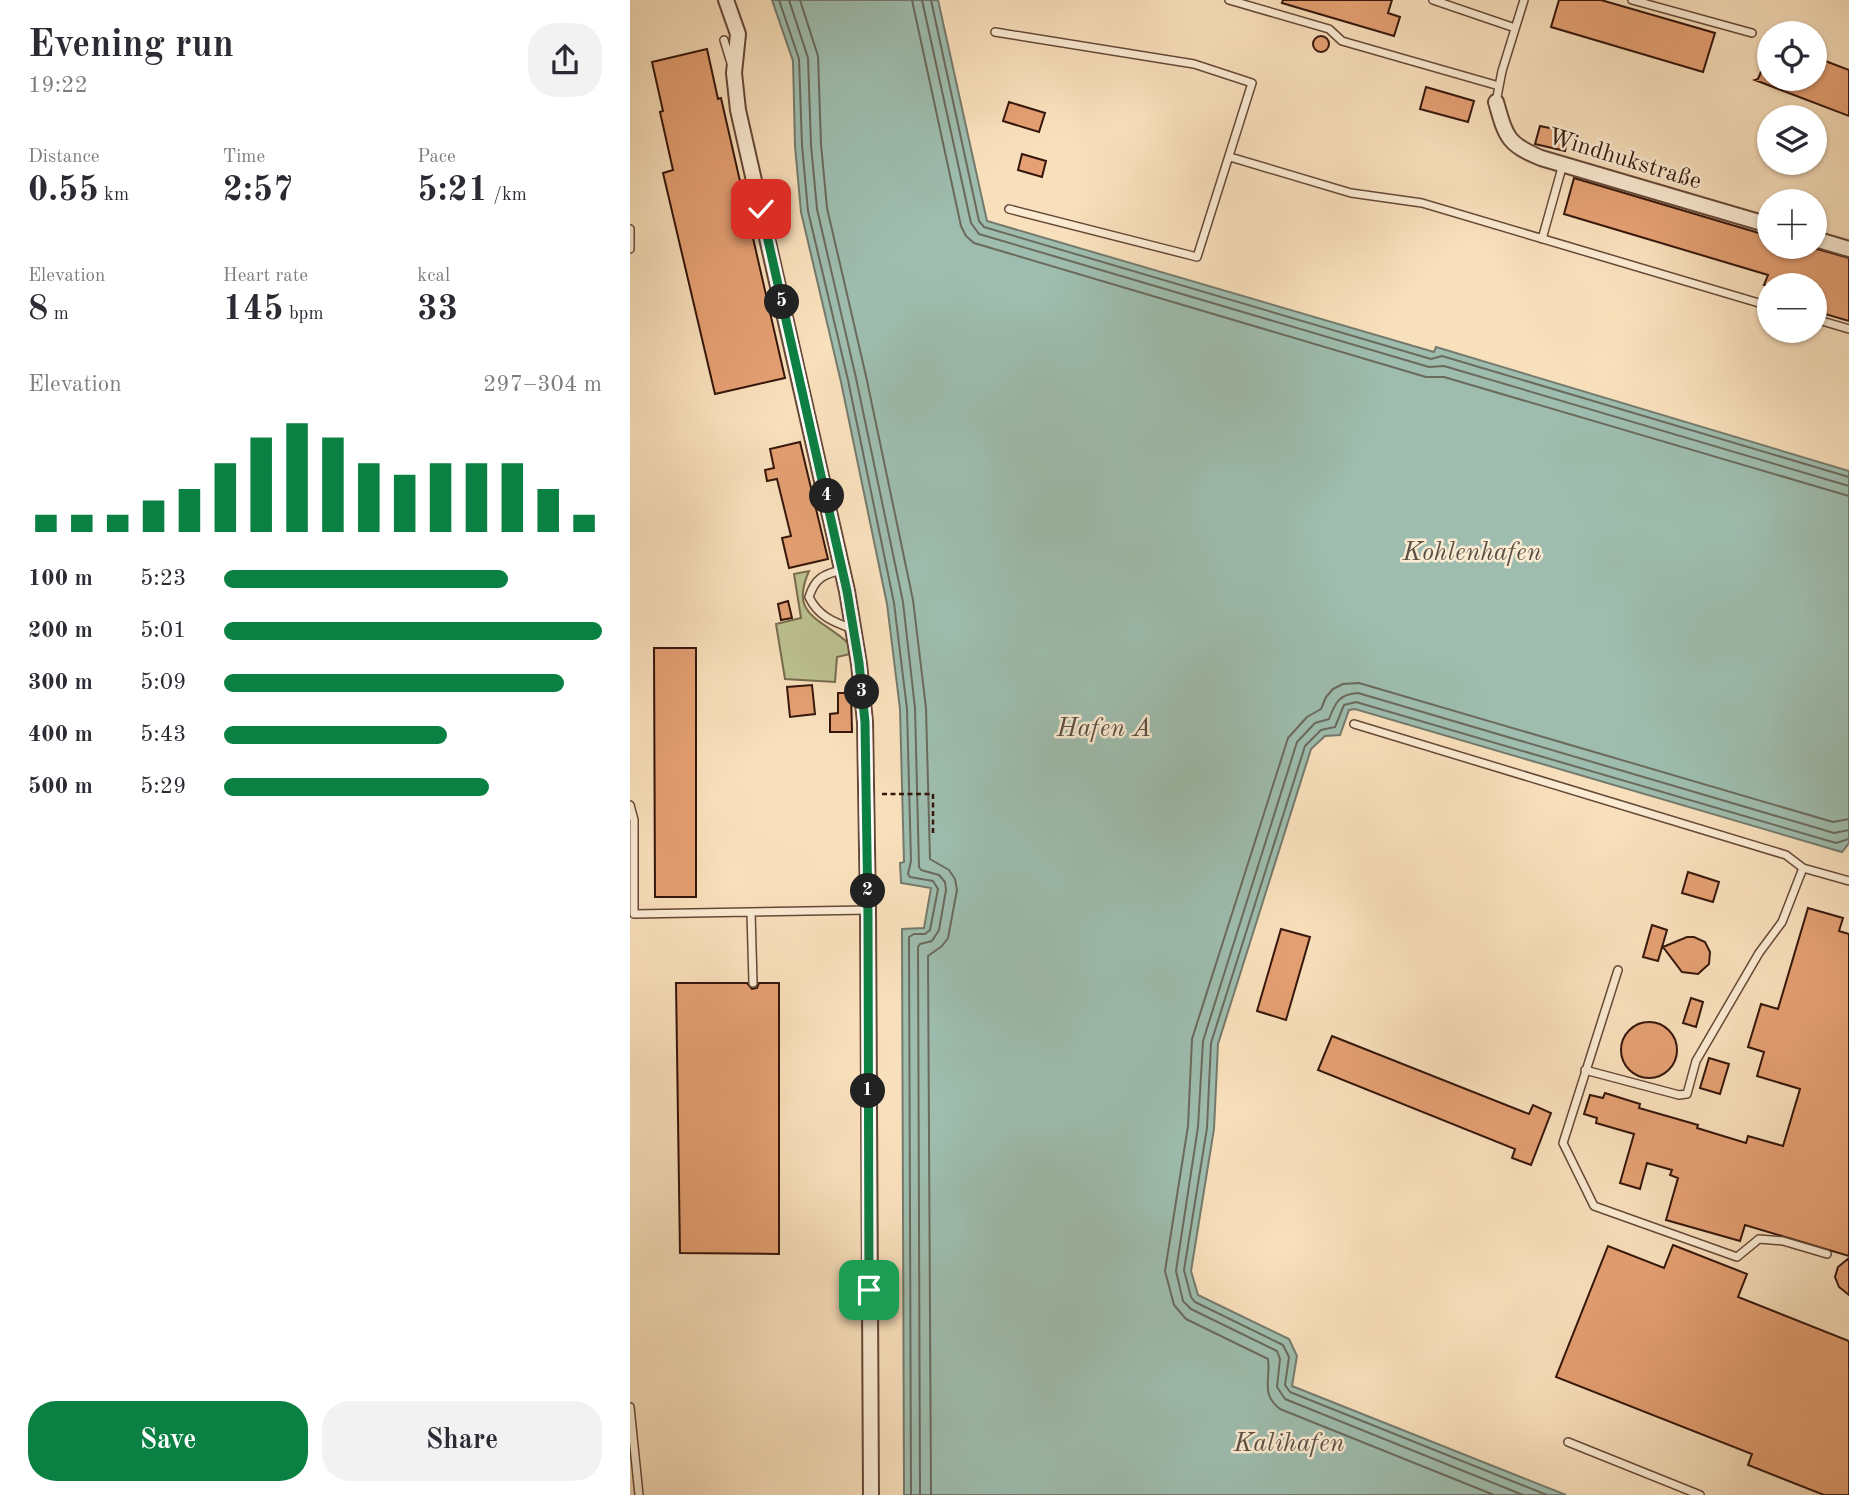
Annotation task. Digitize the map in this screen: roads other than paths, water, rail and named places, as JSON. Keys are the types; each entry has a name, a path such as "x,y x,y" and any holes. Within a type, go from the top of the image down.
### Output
{"street":[{"path":"726,0 738,34 734,73 738,110 843,570 854,630 865,722 871,1495"},
{"name":"Windhukstraße","path":"1496,103 1504,129 1517,148 1757,221"},
{"path":"1827,243 1849,249"}],"lane":[{"path":"1229,0 1329,29 1342,41 1499,86"},
{"path":"1433,0 1515,28"},
{"path":"1496,103 1524,0"},
{"path":"1632,0 1752,33"},
{"path":"995,33 1194,64 1252,83 1197,257 1009,209"},
{"path":"724,40 734,73"},
{"path":"1230,157 1351,193 1422,203 1757,302"},
{"path":"1542,239 1563,164"},
{"path":"630,229 630,249"},
{"path":"1827,323 1849,329"},
{"path":"843,570 824,574 814,583 809,597 815,610 854,630"},
{"path":"1354,723 1786,855 1804,868 1849,881"},
{"path":"630,805 634,820 634,914 868,910"},
{"path":"1586,1070 1679,1096 1687,1094 1696,1061 1759,953 1782,922 1804,868"},
{"path":"751,912 753,983"},
{"path":"1618,970 1563,1143 1594,1206 1737,1257 1759,1239 1783,1241 1827,1254"},
{"path":"630,1407 639,1495"},
{"path":"1568,1442 1700,1495"}],"water":[{"name":"Hafen A","path":"772,0 938,0 987,221 1434,352 1436,347 1849,471 1849,843 1842,852 1355,709 1349,710 1340,735 1325,736 1311,749 1218,1044 1214,1129 1191,1271 1198,1295 1289,1339 1297,1356 1292,1386 1566,1495 904,1495 902,929 924,928 931,888 901,883 900,863 904,862 900,709 887,604 841,382 801,212 795,146 793,61"}],"water label":[{"name":"Kohlenhafen","path":"1472,551"},
{"name":"Kalihafen","path":"1289,1442"}]}
